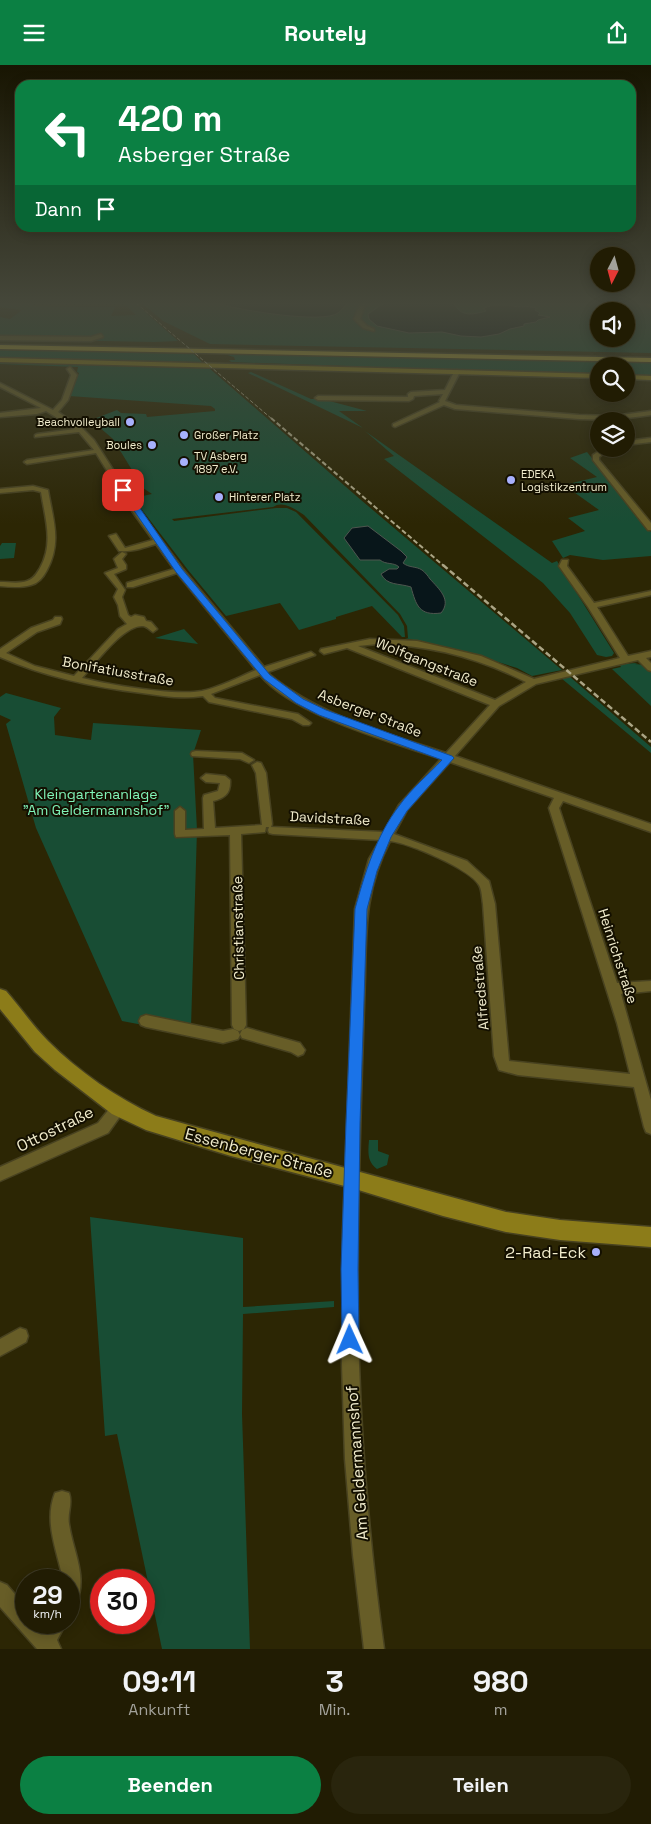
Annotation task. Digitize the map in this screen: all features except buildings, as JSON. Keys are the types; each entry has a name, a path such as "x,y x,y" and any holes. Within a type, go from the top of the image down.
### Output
{"main road":[{"path":"635,377 651,378"},
{"name":"Essenberger Straße","path":"0,996 46,1050 61,1064 119,1108 153,1124 506,1222 560,1230 651,1237"}],"street":[{"path":"0,415 50,410 58,411 65,400 73,377"},
{"path":"444,403 442,401 452,377"},
{"name":"Asberger Straße","path":"0,385 50,410 80,430 99,451 136,511 179,570 262,671 286,693 322,713 651,828"},
{"path":"318,398 409,399 413,393 446,392"},
{"path":"395,425 444,403 455,407 579,417 613,418 651,413"},
{"path":"37,436 80,430"},
{"path":"635,442 651,440"},
{"path":"640,441 651,450"},
{"path":"26,462 99,451"},
{"path":"595,457 651,528"},
{"path":"0,491 32,488 44,490 52,549 49,559 36,580 24,584 0,584"},
{"path":"113,536 124,551"},
{"path":"131,623 124,616 118,597 120,589 109,573 122,569 118,559 124,551 158,541"},
{"path":"565,562 563,566 592,606 625,659"},
{"path":"120,589 129,589 130,585 179,570"},
{"path":"592,606 651,593"},
{"path":"76,679 121,631 131,623 139,618 142,619 142,623 148,624 153,629"},
{"name":"Bonifatiusstraße","path":"0,653 34,630 57,622 58,619"},
{"path":"324,651 376,641 434,647 501,666 533,682"},
{"name":"Wolfgangstraße","path":"349,645 496,704"},
{"name":"Bonifatiusstraße","path":"0,653 32,668 76,679 110,687 176,696 192,696 205,693 311,655"},
{"name":"Am Geldermannshof","path":"374,1649 357,1493 350,1346 352,1178 361,909 375,859 403,808 496,704 533,682 651,654"},
{"path":"640,657 651,668"},
{"path":"205,693 212,700 295,716 306,723"},
{"path":"196,754 242,756 253,762 261,773 267,828"},
{"path":"206,778 225,780 224,793 220,796 208,798 210,833"},
{"name":"Heinrichstraße","path":"560,797 554,808 613,989 651,1127"},
{"name":"Davidstraße","path":"180,811 180,834 267,828 368,834 386,837"},
{"name":"Christianstraße","path":"235,831 240,1031"},
{"name":"Alfredstraße","path":"386,837 398,839 463,864 485,884 501,1056 504,1066 639,1081"},
{"path":"613,989 651,986"},
{"path":"146,1021 223,1037 240,1031 295,1047 298,1050"},
{"name":"Ottostraße","path":"0,1174 103,1128 119,1108"},
{"path":"0,1348 20,1336"},
{"path":"62,1500 59,1522 71,1569"},
{"path":"0,1592 15,1609"},
{"path":"37,1634 47,1645"}],"green space":[{"path":"77,377 219,377 562,670 532,676 517,668 485,658 405,638 408,638 407,626 400,614 304,515 293,508 281,504 273,507 172,519 174,521 276,508 287,508 296,512 398,615 404,626 405,637 402,637 372,606 299,630 280,603 226,616 133,498 152,494 143,488 113,439 91,420 117,410 121,413 146,414 147,417 215,411 215,409 211,406 69,396"},
{"path":"256,377 262,377 311,399 322,399 367,411 339,411 363,428"},
{"path":"365,431 552,563 557,561 614,653 612,656 597,655 570,613 543,583 384,459 394,456"},
{"path":"587,452 651,532 651,556 603,560 570,555 563,558 552,541 585,531 568,518 599,510 564,485 597,477 570,458"},
{"path":"2,543 16,543 14,558 0,559 0,546"},
{"path":"184,629 198,644 155,638"},
{"path":"638,663 635,664 645,665 651,671 651,706 612,669 621,667 619,664"},
{"path":"569,676 651,747 651,753 561,678"},
{"name":"Kleingartenanlage \"Am Geldermannshof\"","path":"6,693 61,708 54,717 55,735 91,740 93,723 201,730 193,754 197,830 191,1027 143,1025 122,1021 36,828 6,724 11,720 0,715 0,697"},
{"path":"369,1140 378,1140 378,1151 389,1155 387,1165 377,1169 371,1163 368,1153"},
{"path":"90,1217 243,1238 243,1307 334,1301 334,1307 243,1314 242,1414 250,1649 162,1649 155,1616 155,1569 145,1569 117,1434 105,1436"}],"shaded area":[{"path":"368,526 407,557 403,563 422,570 437,587 445,599 444,608 441,613 423,611 417,604 411,587 387,581 384,578 381,574 389,569 397,569 399,567 397,565 380,560 360,560 344,538 352,528"}],"railway":[{"path":"223,377 272,419"},
{"path":"271,418 444,566"},
{"path":"443,565 651,742"}],"place":[{"name":"Beachvolleyball","path":"130,422"},
{"name":"Großer Platz","path":"184,435"},
{"name":"Boules","path":"152,445"},
{"name":"TV Asberg 1897 e.V.","path":"184,462"},
{"name":"EDEKA Logistikzentrum","path":"511,480"},
{"name":"Hinterer Platz","path":"219,497"},
{"name":"2-Rad-Eck","path":"596,1252"}],"route":[{"path":"123,490 146,526 179,570 267,677 286,693 322,713 448,758 403,808 386,837 375,859 361,909 353,1123 350,1340"}]}
